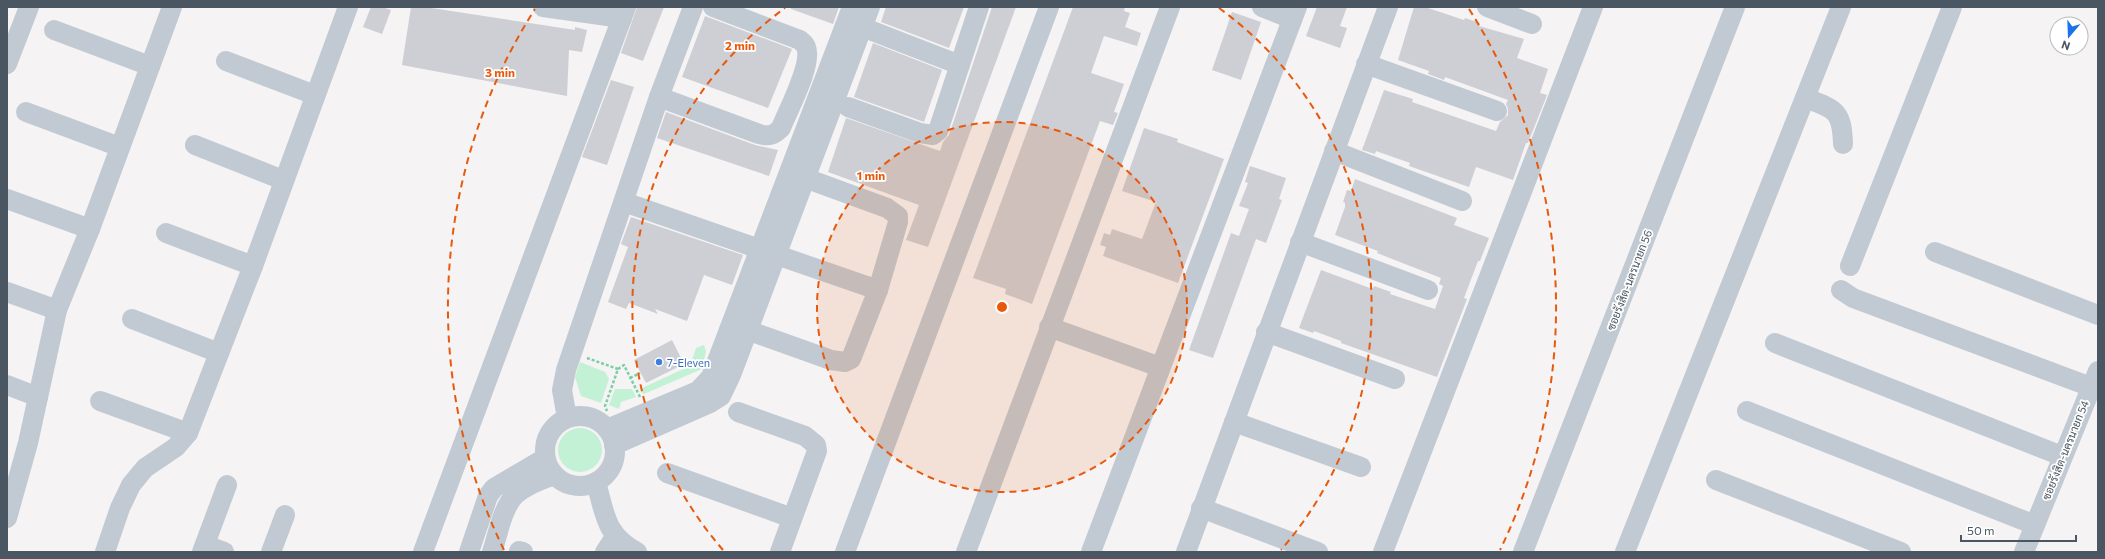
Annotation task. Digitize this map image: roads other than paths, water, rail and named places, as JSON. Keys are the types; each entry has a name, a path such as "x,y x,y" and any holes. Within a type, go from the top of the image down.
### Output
{"street":[{"path":"7,64 11,41 29,7"},
{"path":"7,518 13,481 38,397 57,310 90,229 172,7"},
{"path":"423,552 624,13 543,7"},
{"path":"567,418 562,390 566,370 659,97 693,7"},
{"path":"659,97 766,136 775,134 781,128 805,68 808,56 806,46 800,40 714,7"},
{"path":"612,433 703,407 721,396 731,375 748,330 769,252 852,7"},
{"path":"612,433 689,396 706,385 805,178 870,7"},
{"path":"848,107 920,133 933,135 938,131 979,7"},
{"path":"845,552 1049,7"},
{"path":"966,552 1170,7"},
{"path":"1091,552 1294,13 1262,7"},
{"path":"1186,552 1266,332 1388,7"},
{"path":"1487,7 1532,24"},
{"path":"1383,552 1593,7"},
{"name":"ซอยรังสิต-นครนายก 56","path":"1523,552 1735,7"},
{"path":"1625,552 1841,7"},
{"path":"1850,266 1952,7"},
{"path":"105,552 120,508 131,485 145,468 176,447 188,434 253,266 345,8"},
{"path":"862,27 960,65"},
{"path":"54,30 150,66"},
{"path":"226,61 315,95"},
{"path":"1366,64 1497,111"},
{"path":"1805,98 1829,107 1838,116 1842,124 1843,144"},
{"path":"26,112 120,146"},
{"path":"195,145 283,180"},
{"path":"1334,152 1462,200"},
{"path":"748,330 830,360 845,362 851,359 878,290 898,222 898,216 887,208 805,178"},
{"path":"7,200 90,229"},
{"path":"624,202 878,290"},
{"path":"166,233 253,266"},
{"path":"1300,242 1428,290"},
{"path":"1935,252 2098,315"},
{"path":"1841,290 1853,298 2094,379"},
{"path":"7,292 57,310"},
{"path":"132,319 219,353"},
{"path":"1049,327 1160,367"},
{"path":"1266,332 1395,380"},
{"path":"1775,344 2062,456"},
{"name":"ซอยรังสิต-นครนายก 54","path":"2024,552 2094,379"},
{"path":"7,385 38,397"},
{"path":"100,401 188,434"},
{"path":"1747,411 2035,525"},
{"path":"738,412 805,436 816,446 817,451 780,552"},
{"path":"582,416 596,420 612,433 613,462 603,477 596,482 585,486 574,486 563,482 549,466 545,446 549,434 556,424 567,418 582,416"},
{"path":"1234,422 1361,467"},
{"path":"470,552 488,496 494,488 549,466"},
{"path":"492,552 510,501 516,494 549,466"},
{"path":"667,473 792,518"},
{"path":"1716,480 1901,552"},
{"path":"596,482 608,526 610,544 637,552"},
{"path":"224,552 204,548 227,485"},
{"path":"1201,508 1318,552"},
{"path":"271,552 285,515"}],"place":[{"name":"7-Eleven","path":"659,362"}]}
